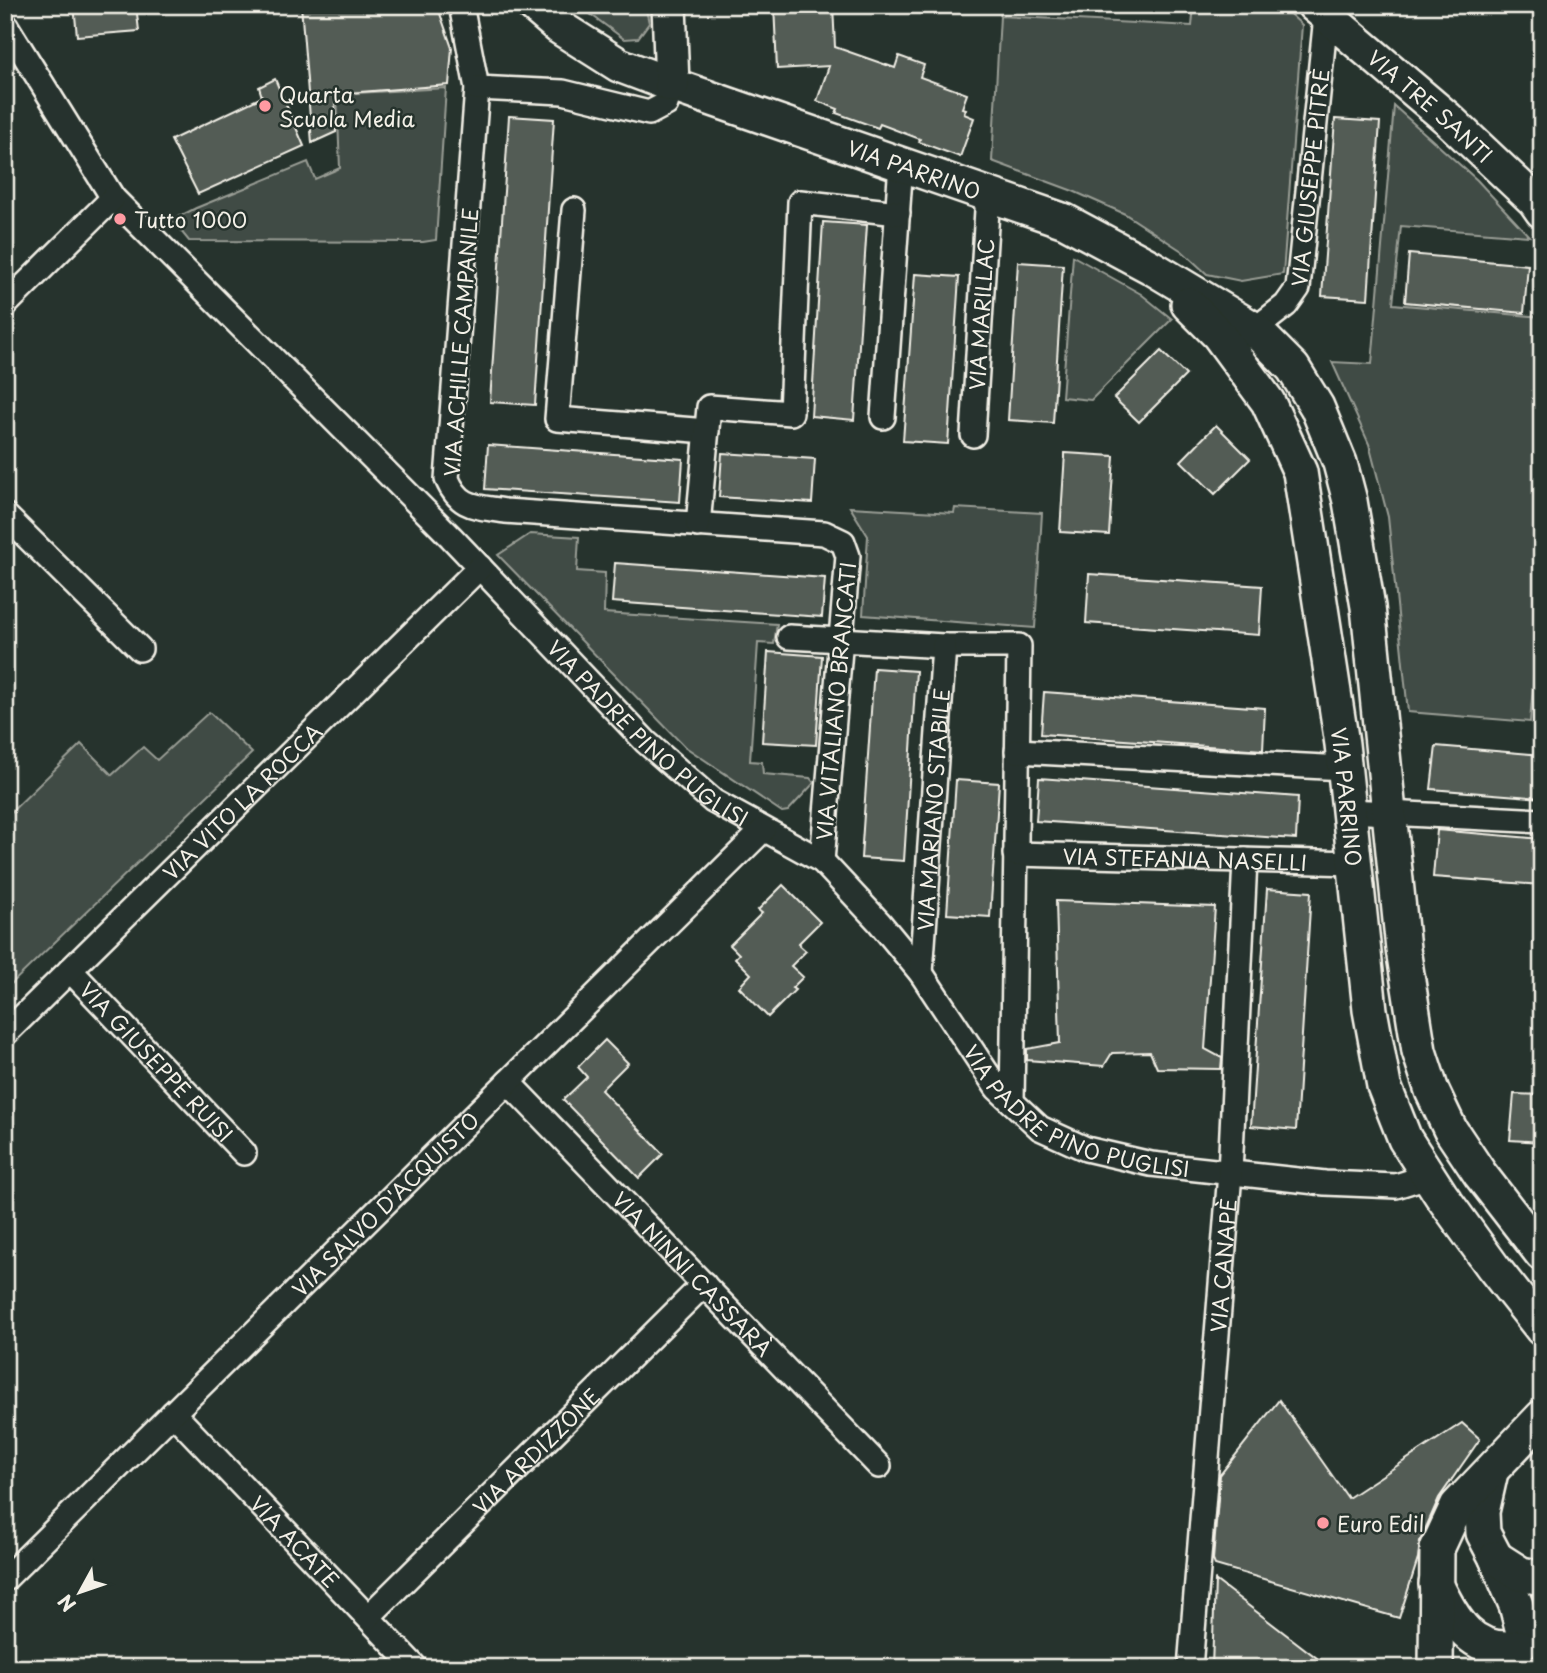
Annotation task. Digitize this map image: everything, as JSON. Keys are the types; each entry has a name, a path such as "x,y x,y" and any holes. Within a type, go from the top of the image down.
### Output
{"street":[{"name":"VIA ACHILLE CAMPANILE","path":"461,5 477,88 447,479 454,494 469,505 505,511 824,533 843,542"},
{"name":"VIA PARRINO","path":"533,5 559,27 619,65 672,86 1065,221 1151,267 1242,339 1293,368 1317,407 1340,463 1350,500 1368,607 1403,949 1419,1051 1432,1091 1450,1129 1480,1174 1542,1254"},
{"path":"477,88 563,92 649,113 666,104 672,86 668,5"},
{"name":"VIA TRE SANTI","path":"1320,11 1447,118 1535,201 1542,211"},
{"name":"VIA GIUSEPPE PITRÈ","path":"1242,339 1286,305 1298,288 1320,11"},
{"name":"VIA PADRE PINO PUGLISI","path":"5,24 113,198 480,568 646,742 713,801 822,861 879,922 921,973 998,1088 1040,1128 1086,1149 1151,1164 1325,1183 1396,1186 1428,1176"},
{"path":"883,417 901,163"},
{"name":"VIA MARILLAC","path":"973,435 988,194"},
{"path":"5,305 113,198"},
{"path":"698,525 709,407 791,413 800,202 898,213"},
{"path":"574,210 557,419 707,432"},
{"name":"VIA PARRINO","path":"1242,339 1300,472 1344,768 1370,1010 1384,1086 1405,1139 1428,1176 1493,1267 1542,1329"},
{"path":"5,515 140,649"},
{"name":"VIA VITALIANO BRANCATI","path":"822,861 848,556 843,542"},
{"name":"VIA VITO LA ROCCA","path":"5,1034 480,568"},
{"path":"789,637 944,646 1018,646 1012,1102"},
{"name":"VIA MARIANO STABILE","path":"921,973 944,646"},
{"path":"1017,751 1344,768"},
{"path":"1349,811 1542,821"},
{"name":"VIA SALVO D'ACQUISTO","path":"5,1579 763,830"},
{"name":"VIA STEFANIA NASELLI","path":"1016,854 1354,863"},
{"name":"VIA CANAPÈ","path":"1190,1668 1230,1172 1245,860"},
{"name":"VIA GIUSEPPE RUISI","path":"70,970 244,1153"},
{"name":"VIA NINNI CASSARÀ","path":"508,1082 879,1466"},
{"name":"VIA ARDIZZONE","path":"368,1617 704,1284"},
{"name":"VIA ACATE","path":"173,1413 416,1668"},
{"path":"1436,1668 1437,1549 1457,1506 1542,1417"},
{"path":"1491,1472 1482,1511 1483,1533 1516,1605 1517,1650"},
{"path":"1496,1558 1521,1574 1542,1577"},
{"path":"1436,1584 1449,1610 1468,1635 1486,1647 1517,1650"},
{"path":"1517,1650 1542,1603"}],"shaded area":[{"path":"578,5 645,5 649,23 638,38 624,39"},
{"path":"1194,5 1280,5 1302,25 1283,274 1241,281 1207,274 1182,251 1125,214 1073,191 992,161 1000,16 1192,26"},
{"path":"446,88 436,240 189,241 172,220 308,162 315,179 340,168 337,94"},
{"path":"1394,106 1477,180 1529,236 1401,226 1393,304 1542,317 1542,579 1530,722 1408,712 1388,517 1369,444 1332,362 1372,364"},
{"path":"1073,256 1141,294 1172,319 1091,400 1062,397"},
{"path":"850,507 954,513 955,508 1042,513 1035,628 863,615 868,536"},
{"path":"530,534 579,537 577,571 605,573 604,613 777,624 774,644 758,643 750,761 762,762 763,774 810,778 814,783 788,811 782,812 684,746 498,555"},
{"path":"209,712 252,753 5,990 5,818 81,744 112,775 143,747 157,760"}],"building":[{"path":"74,5 136,5 139,31 77,36"},
{"name":"Quarta Scuola Media","path":"301,5 437,5 452,48 449,85 335,94 336,132 312,143"},
{"path":"774,5 833,5 835,47 895,68 899,56 924,65 920,77 967,94 962,108 966,109 964,114 974,118 960,157 880,124 878,128 836,113 838,109 817,101 829,66 777,69"},
{"path":"275,79 304,146 198,194 171,140 262,97 259,87"},
{"path":"509,116 554,119 535,405 490,402"},
{"path":"1335,119 1380,122 1368,299 1322,296"},
{"path":"823,222 867,225 854,420 811,416"},
{"path":"1409,254 1528,265 1524,313 1405,302"},
{"path":"1018,262 1063,265 1053,423 1008,420"},
{"path":"915,274 959,277 948,444 903,441"},
{"path":"1161,351 1186,375 1139,422 1114,398"},
{"path":"1216,425 1250,459 1215,494 1181,461"},
{"path":"488,445 683,459 680,502 485,489"},
{"path":"722,453 815,459 812,503 719,497"},
{"path":"1065,453 1114,456 1109,535 1060,532"},
{"path":"615,563 825,578 822,617 612,602"},
{"path":"1089,574 1262,586 1259,635 1086,623"},
{"path":"768,652 822,656 816,745 762,742"},
{"path":"874,668 916,671 904,861 861,858"},
{"path":"1044,692 1265,708 1263,750 1041,734"},
{"path":"1436,746 1542,755 1542,798 1431,789"},
{"path":"1039,778 1298,797 1296,839 1036,821"},
{"path":"956,780 999,783 990,917 947,914"},
{"path":"1437,830 1542,839 1542,885 1433,877"},
{"path":"783,885 820,922 798,944 806,951 791,966 803,977 792,988 795,990 768,1017 739,987 751,974 735,958 739,954 730,945 762,913 758,910"},
{"path":"1267,889 1311,892 1296,1130 1251,1126"},
{"path":"1056,901 1215,907 1205,1049 1222,1058 1221,1069 1157,1068 1150,1052 1112,1053 1104,1066 1027,1060 1027,1049 1060,1043"},
{"path":"605,1040 628,1063 601,1090 663,1154 639,1178 563,1100 587,1077 578,1067"},
{"path":"1514,1094 1542,1095 1542,1142 1510,1140"},
{"name":"Euro Edil","path":"1279,1400 1348,1498 1462,1423 1480,1439 1439,1498 1420,1541 1418,1559 1399,1618 1215,1565 1213,1560 1220,1475"},
{"path":"1215,1580 1330,1668 1212,1668"}],"place":[{"name":"Quarta Scuola Media","path":"265,106"},
{"name":"Tutto 1000","path":"120,219"},
{"name":"Euro Edil","path":"1323,1523"}]}
